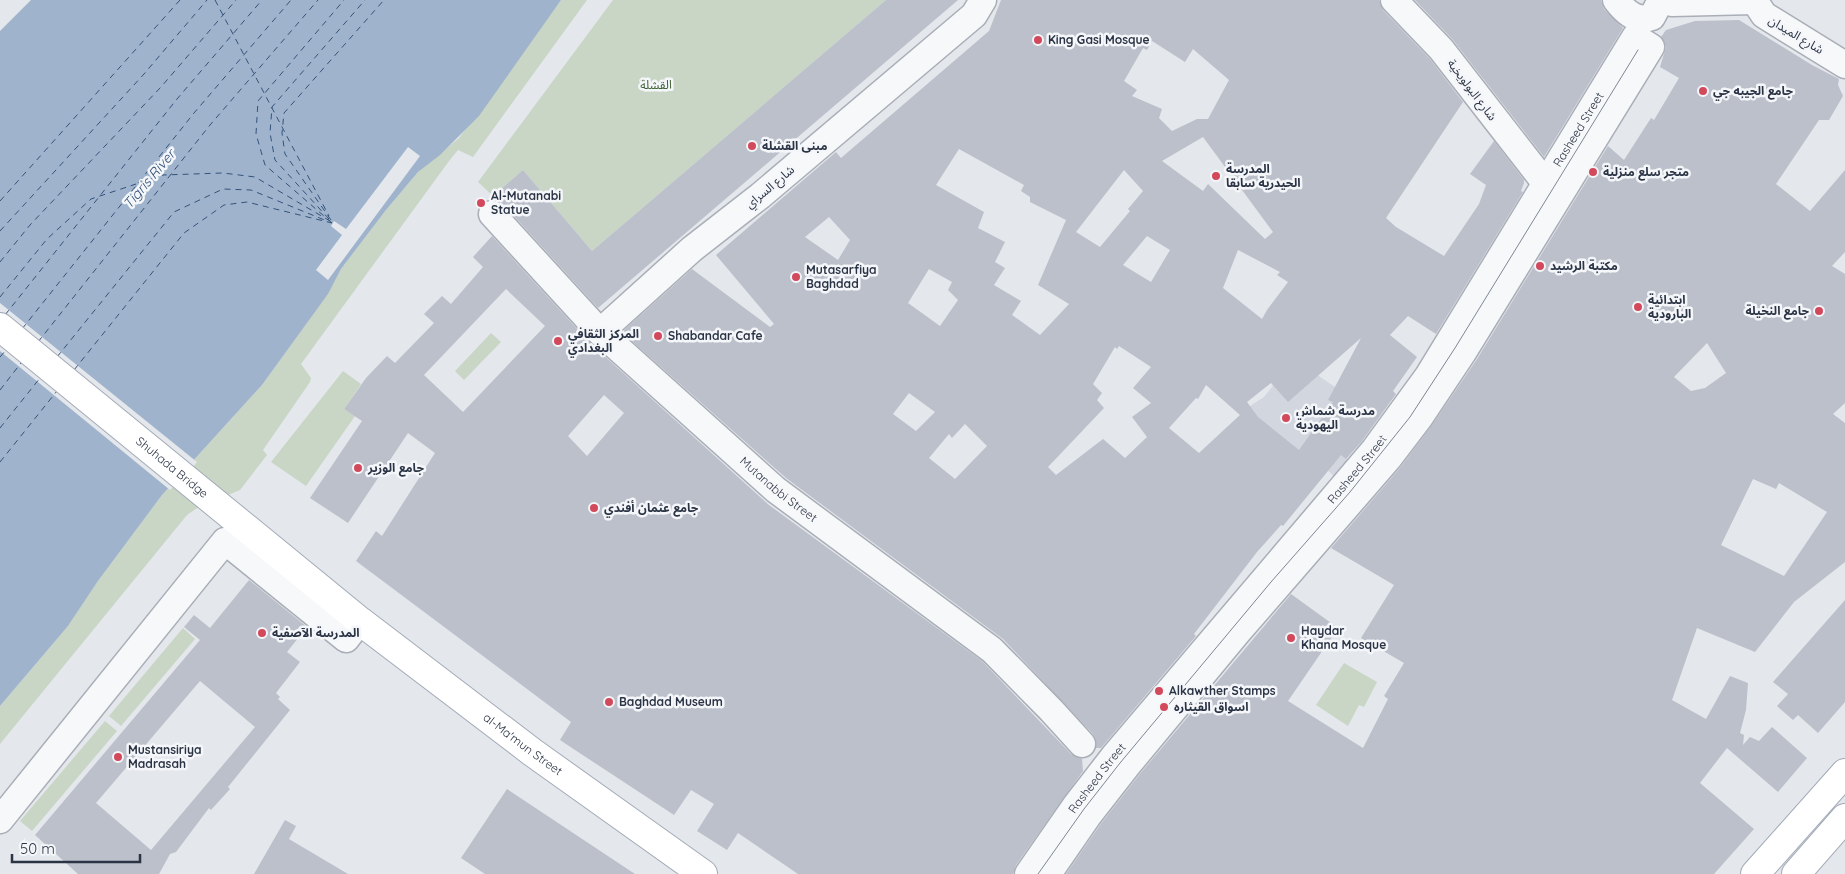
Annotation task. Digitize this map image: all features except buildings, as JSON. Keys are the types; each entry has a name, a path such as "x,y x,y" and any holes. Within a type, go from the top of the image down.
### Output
{"main road":[{"name":"Shuhada Bridge","path":"0,327 353,615"},
{"name":"al-Ma'mun Street","path":"353,615 532,752 703,874"},
{"path":"1755,874 1845,773"},
{"path":"1796,874 1845,818"}],"street":[{"name":"شارع السراي","path":"600,332 678,261 760,196 974,15 983,0"},
{"name":"شارع البولويخية","path":"1394,0 1441,49 1546,184"},
{"path":"1616,0 1632,16 1645,20 1652,17 1668,1 1754,1"},
{"name":"Rasheed Street","path":"1643,42 1668,1"},
{"name":"شارع الميدان","path":"1754,1 1764,15 1845,65"},
{"name":"Rasheed Street","path":"1028,874 1104,769 1374,450 1428,376 1635,37 1651,46 1464,351 1420,417 1388,459 1238,632 1127,766 1088,816 1048,874"},
{"name":"Mutanabbi Street","path":"492,214 600,332 776,490 992,650 1051,710 1104,769"},
{"path":"0,820 225,541 346,639 353,615"}],"shaded area":[{"name":"مدرسة شماش اليهودية","path":"1287,368 1316,374 1335,387 1354,391 1322,437 1350,462 1335,477 1325,468 1197,455 1250,406 1264,397"}],"green space":[{"path":"561,0 587,0 473,157 458,150 449,161 301,364 311,378 310,382 263,450 267,455 240,490 197,508 187,515 0,744 0,706 68,626 98,581 162,495 262,385 327,295 341,269 386,210 418,172 459,138"},
{"name":"القشلة","path":"613,0 886,0 592,251 523,170 493,196 478,182"},
{"path":"491,333 501,342 464,380 455,371"},
{"path":"343,371 361,384 344,409 355,416 306,486 271,462"},
{"path":"183,628 195,639 121,726 109,716"},
{"path":"1344,663 1377,682 1364,707 1359,705 1348,726 1316,705"},
{"path":"105,721 117,731 32,831 20,821"}],"water":[{"name":"Tigris River","path":"31,0 561,0 479,116 440,155 418,172 386,210 341,269 328,294 262,385 162,495 98,581 68,626 0,706 0,31"}],"pier":[{"path":"408,147 420,156 328,280 316,270 342,235 331,226 334,221 346,229"},
{"path":"0,303 197,462 193,467 170,490 0,351"}],"ferry route":[{"path":"0,201 180,0"},
{"path":"0,231 144,74 207,0"},
{"path":"215,0 329,216"},
{"path":"0,262 30,225 161,87 236,0"},
{"path":"5,315 177,99 262,0"},
{"path":"22,329 194,113 291,0"},
{"path":"38,342 210,125 318,0"},
{"path":"332,223 265,165 256,134 258,101 344,0"},
{"path":"329,219 275,160 270,133 272,107 365,0"},
{"path":"331,220 285,154 282,133 284,113 384,0"},
{"path":"140,183 163,175 223,173 255,177 330,221"},
{"path":"0,297 47,239 91,199 136,184"},
{"path":"57,357 174,212 223,189 251,190 327,221"},
{"path":"74,370 184,233 224,205 247,202 332,223"},
{"path":"0,357 6,350"},
{"path":"0,390 21,363"},
{"path":"0,428 40,378"},
{"path":"0,462 57,391"}],"tram line":[{"path":"1038,874 1084,809 1120,763 1271,582 1350,492 1410,417 1455,348 1638,50"}],"place":[{"name":"King Gasi Mosque","path":"1038,40"},
{"name":"جامع الجيبه جي","path":"1703,91"},
{"name":"مبنى القشلة","path":"752,146"},
{"name":"متجر سلع منزلية","path":"1593,172"},
{"name":"المدرسة الحيدرية سابقا","path":"1216,176"},
{"name":"Al-Mutanabi Statue","path":"481,203"},
{"name":"مكتبة الرشيد","path":"1540,266"},
{"name":"Mutasarfiya Baghdad","path":"796,277"},
{"name":"ابتدائية البارودية","path":"1638,307"},
{"name":"جامع النخيلة","path":"1819,311"},
{"name":"Shabandar Cafe","path":"658,336"},
{"name":"المركز الثقافي البغدادي","path":"558,341"},
{"name":"مدرسة شماش اليهودية","path":"1286,418"},
{"name":"جامع الوزير","path":"358,468"},
{"name":"جامع عثمان أفندي","path":"594,508"},
{"name":"المدرسة الآصفية","path":"262,633"},
{"name":"Haydar Khana Mosque","path":"1291,638"},
{"name":"Alkawther Stamps","path":"1159,691"},
{"name":"Baghdad Museum","path":"609,702"},
{"name":"اسواق القيثاره","path":"1164,707"},
{"name":"Mustansiriya Madrasah","path":"118,757"}]}
